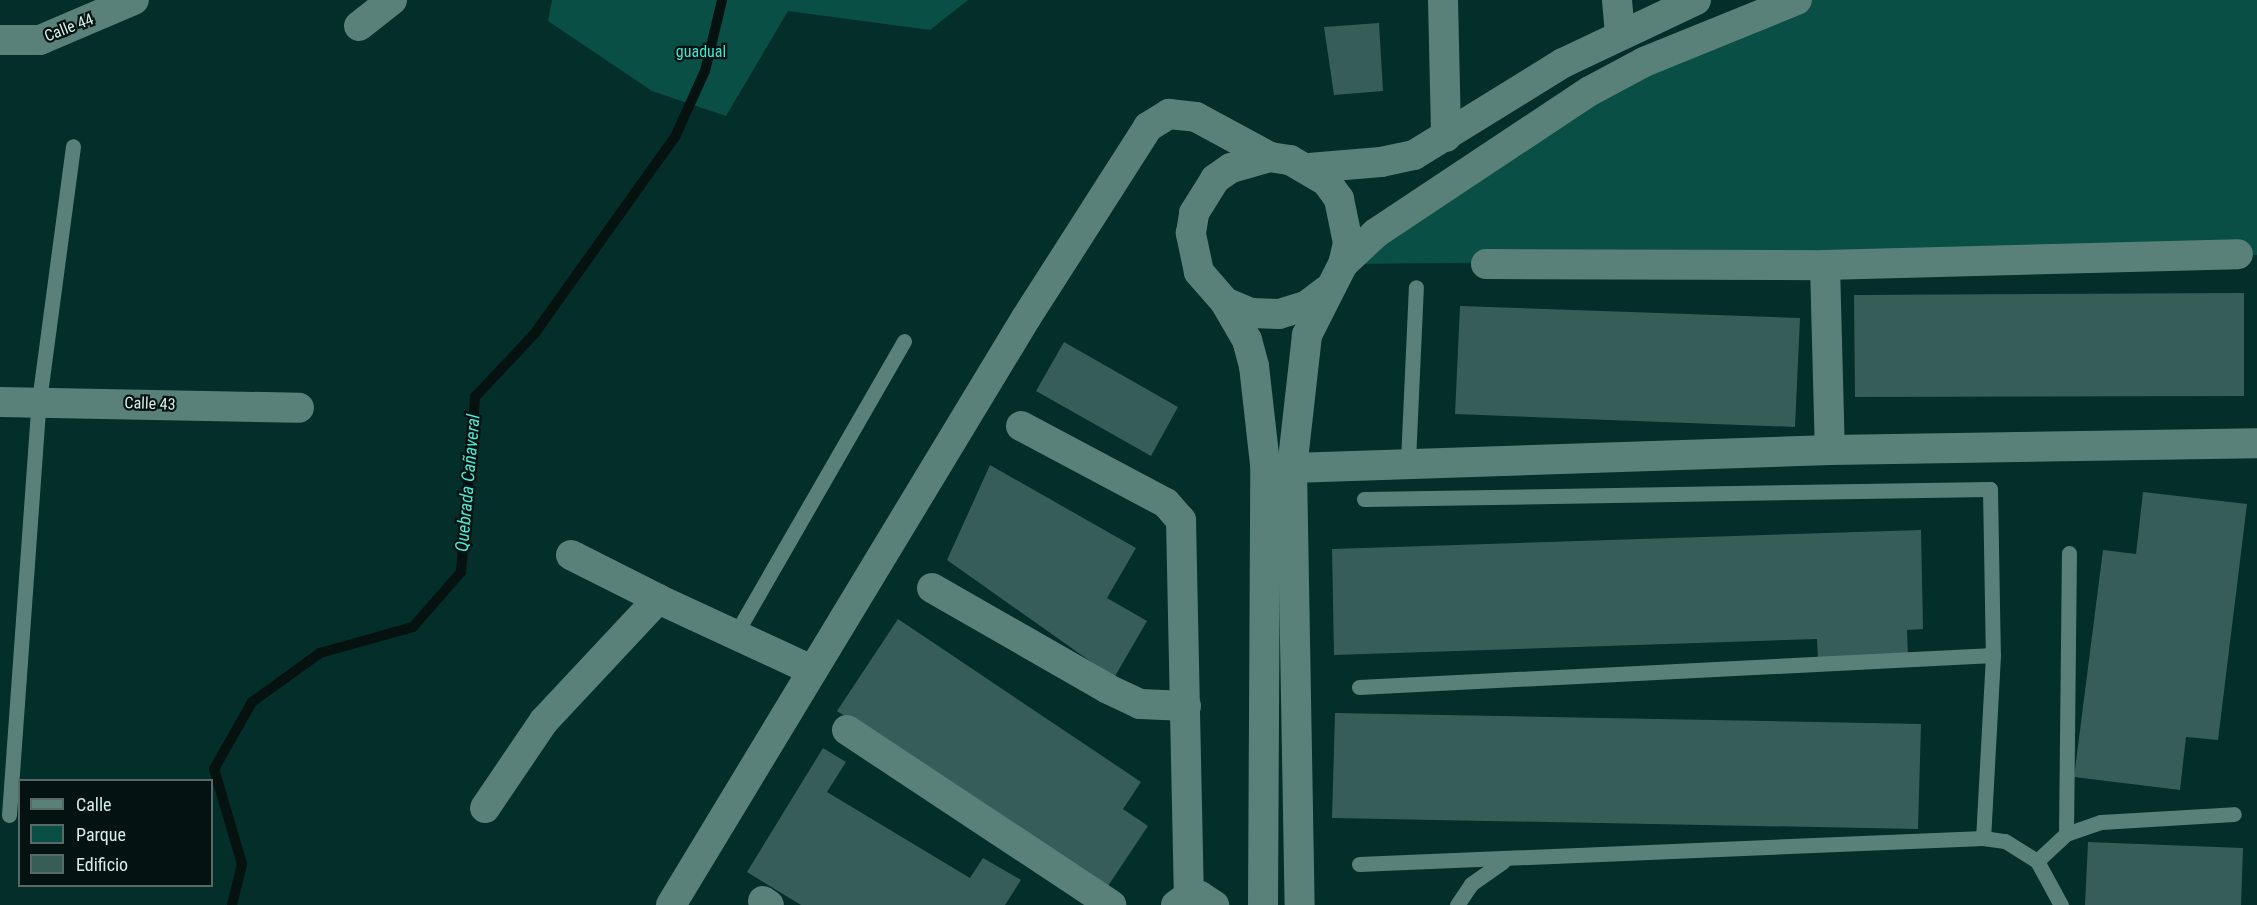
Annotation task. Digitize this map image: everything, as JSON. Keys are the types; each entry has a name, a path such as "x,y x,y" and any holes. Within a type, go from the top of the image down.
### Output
{"street":[{"path":"359,26 392,0"},
{"path":"1443,0 1446,137"},
{"path":"1617,0 1620,33"},
{"path":"671,905 812,670 1148,127 1169,114 1196,117 1270,157 1309,168 1381,162 1414,155 1563,63 1620,33 1696,0"},
{"path":"1225,302 1251,313 1279,314 1306,306 1376,233 1590,90 1644,62 1797,0"},
{"name":"Calle 44","path":"0,40 40,40 88,23 128,1"},
{"path":"1263,905 1265,464 1254,366 1246,340 1225,302 1199,272 1191,233 1194,213 1215,179 1231,168 1270,157"},
{"path":"1300,905 1293,468 1302,354 1311,318 1336,277 1347,221 1339,199 1309,168"},
{"path":"1486,264 1825,265 2238,254"},
{"path":"1825,265 1830,450"},
{"name":"Calle 43","path":"0,402 299,408"},
{"path":"1021,426 1166,503 1181,520 1193,902"},
{"path":"1293,468 1407,461 1830,450 2257,443"},
{"path":"571,555 658,599 812,670"},
{"path":"932,588 1108,689 1140,704 1186,706"},
{"path":"485,807 544,721 658,599"},
{"path":"847,730 1111,905"}],"lane":[{"path":"9,815 39,401 73,146"},
{"path":"1407,461 1416,287"},
{"path":"735,634 904,341"},
{"path":"1364,500 1990,489 1993,655 1983,838"},
{"path":"2066,834 2069,553"},
{"path":"1359,687 1993,655"},
{"path":"2037,861 2066,834 2101,822 2234,814"},
{"path":"1359,864 1509,860 1983,838 2005,841 2037,861 2061,905"},
{"path":"1457,904 1479,876 1509,860"}],"green space":[{"name":"guadual","path":"552,0 968,0 930,30 788,11 726,116 652,91 548,21"},
{"path":"1797,0 2257,0 2257,255 1343,264 1487,159"}],"building":[{"path":"1379,23 1383,91 1334,95 1324,27"},
{"path":"2244,293 2244,396 1855,397 1854,295"},
{"path":"1460,306 1800,318 1795,427 1455,414"},
{"path":"1064,342 1178,407 1151,456 1036,391"},
{"path":"990,465 1136,548 1107,598 1147,621 1114,678 947,560"},
{"path":"2143,492 2247,504 2218,740 2186,737 2180,790 2074,777 2103,550 2136,554"},
{"path":"1921,530 1923,629 1907,630 1908,658 1818,661 1817,639 1334,655 1332,549"},
{"path":"898,619 1141,782 1123,809 1148,826 1108,886 1078,865 1075,870 837,711"},
{"path":"1335,713 1921,724 1918,829 1332,818"},
{"path":"823,748 846,762 827,792 970,878 983,858 1021,880 1005,905 801,905 747,872"},
{"path":"2088,842 2243,848 2241,905 2085,905"}],"waterway":[{"name":"Quebrada Cañaveral","path":"232,905 242,864 214,769 252,702 320,653 413,627 461,572 475,397 535,333 675,137 705,71 722,0"}]}
